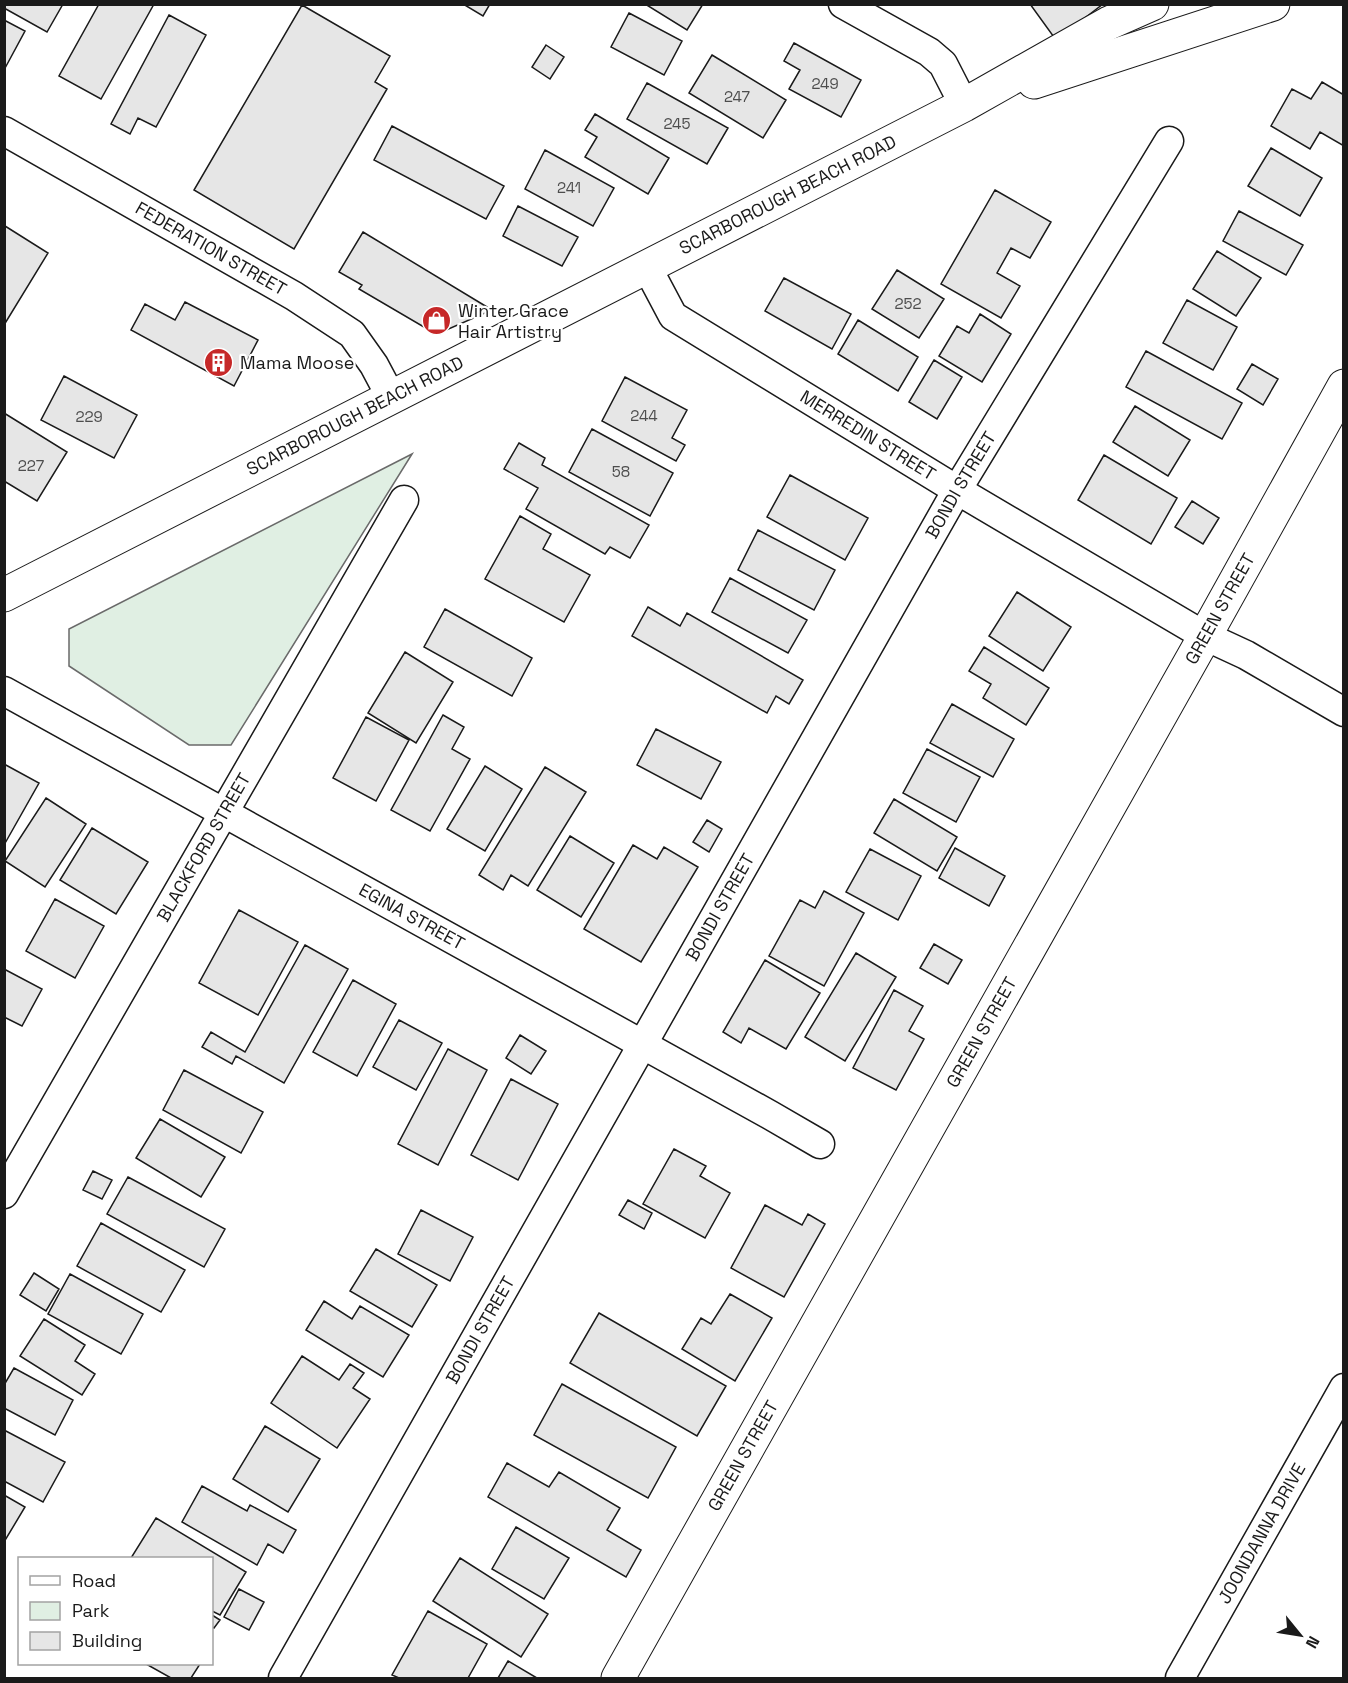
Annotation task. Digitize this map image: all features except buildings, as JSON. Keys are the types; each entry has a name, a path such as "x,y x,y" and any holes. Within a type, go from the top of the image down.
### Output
{"main road":[{"name":"SCARBOROUGH BEACH ROAD","path":"4,595 964,105 1109,23 1152,4"},
{"name":"SCARBOROUGH BEACH ROAD","path":"964,105 1273,4"},
{"name":"GREEN STREET","path":"618,1678 1344,386"}],"street":[{"path":"843,4 929,52 943,64 964,105"},
{"name":"FEDERATION STREET","path":"4,131 294,296 352,334 374,365 391,397"},
{"name":"BONDI STREET","path":"283,1678 957,490 1169,141"},
{"name":"MERREDIN STREET","path":"647,267 673,316 957,490 1205,636 1246,655 1344,712"},
{"name":"BLACKFORD STREET","path":"4,1194 404,500"},
{"name":"EGINA STREET","path":"4,691 820,1144"},
{"name":"JOONDANNA DRIVE","path":"1180,1678 1344,1388"}],"green space":[{"path":"412,454 231,745 189,745 69,666 69,629"}],"place":[{"name":"Winter Grace Hair Artistry","path":"437,321"},
{"name":"Mama Moose","path":"219,363"}]}
